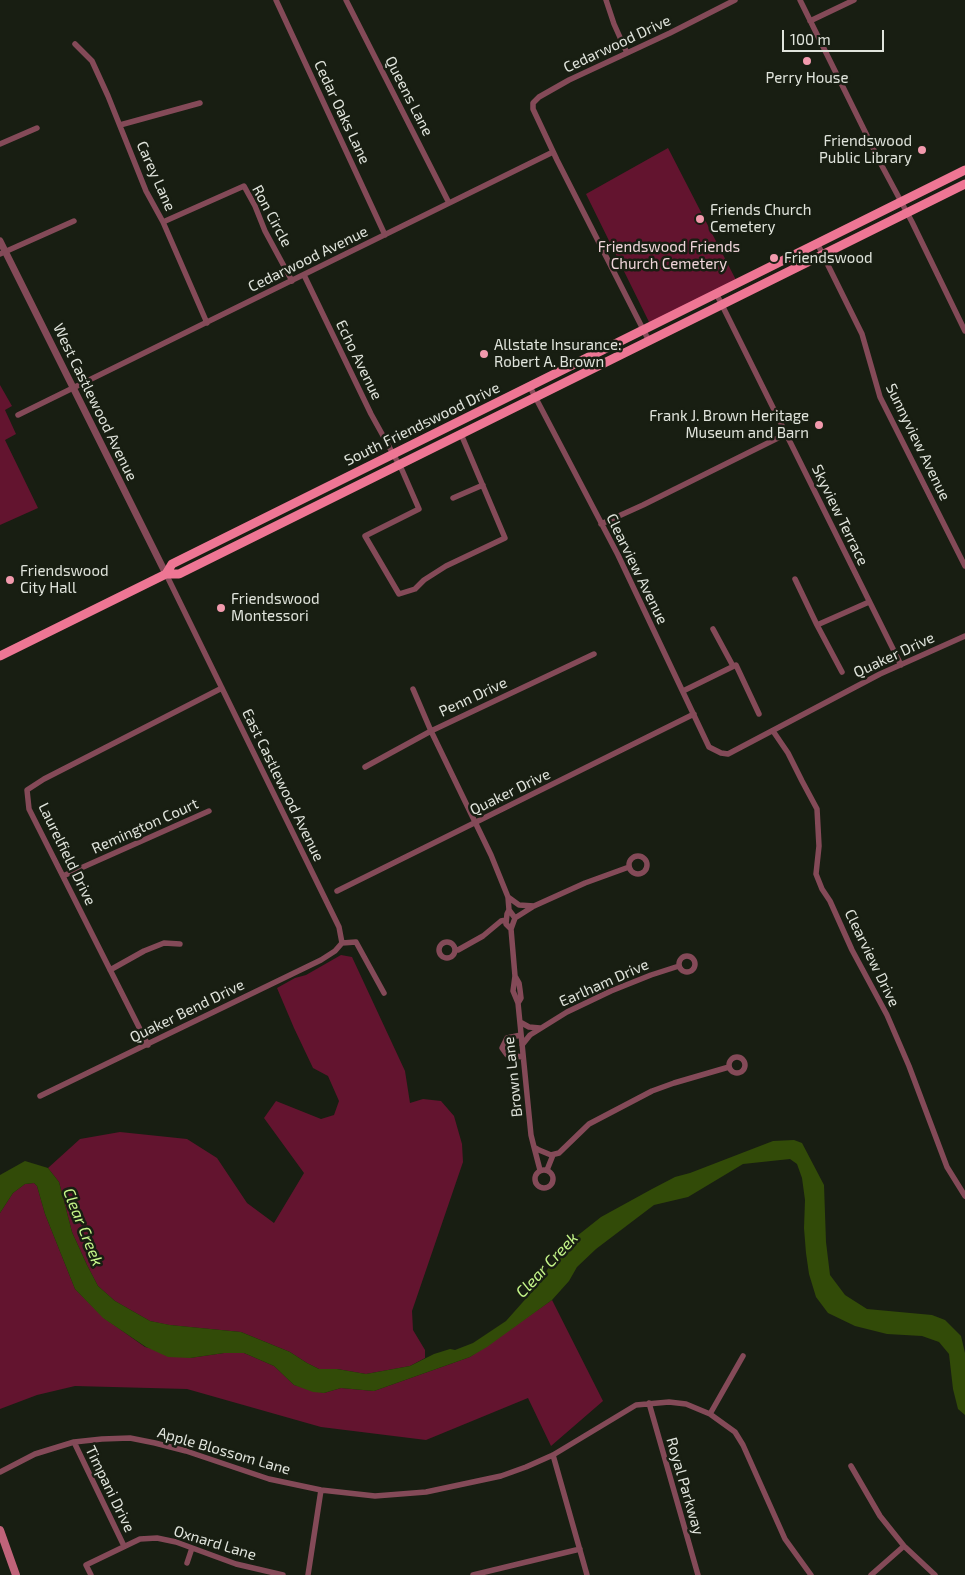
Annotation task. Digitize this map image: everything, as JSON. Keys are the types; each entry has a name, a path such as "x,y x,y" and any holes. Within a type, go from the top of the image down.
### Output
{"main road":[{"name":"South Friendswood Drive","path":"166,574 172,564 818,245 965,170"},
{"name":"South Friendswood Drive","path":"0,656 166,574 179,574 965,184"},
{"path":"626,340 631,350"},
{"path":"0,1530 16,1575"}],"street":[{"name":"Cedar Oaks Lane","path":"276,0 385,235"},
{"name":"Queens Lane","path":"346,0 449,204"},
{"path":"606,0 627,53"},
{"name":"Cedarwood Drive","path":"553,152 533,109 533,103 537,98 569,80 735,0"},
{"path":"800,0 965,331"},
{"path":"810,21 854,0"},
{"name":"Carey Lane","path":"75,44 92,61 146,191 163,222 207,323"},
{"path":"120,125 200,102"},
{"path":"0,144 37,128"},
{"name":"Cedarwood Avenue","path":"18,416 553,152"},
{"path":"553,152 649,341"},
{"name":"Ron Circle","path":"163,222 244,186 255,206 265,231 292,281"},
{"path":"3,253 74,222"},
{"name":"West Castlewood Avenue","path":"0,241 3,253 166,574"},
{"name":"Sunnyview Avenue","path":"818,245 862,334 880,397 965,566"},
{"name":"Echo Avenue","path":"304,275 419,509 365,536 399,594 415,589 424,580 446,566 505,538 483,485"},
{"name":"Skyview Terrace","path":"717,295 900,665"},
{"name":"Clearview Avenue","path":"530,387 537,397 618,555 709,747 727,754"},
{"path":"453,498 483,485 461,434"},
{"path":"601,524 786,434"},
{"name":"East Castlewood Avenue","path":"166,574 339,927 342,943"},
{"path":"795,579 842,672"},
{"path":"817,625 869,602"},
{"path":"713,629 733,666 736,665 759,714"},
{"name":"Quaker Drive","path":"727,754 880,674 965,636"},
{"name":"Penn Drive","path":"365,767 431,731 594,654"},
{"path":"683,691 733,666"},
{"name":"Laurelfield Drive","path":"148,1045 29,809 27,790 44,779 222,688"},
{"path":"413,689 431,731 476,823 508,897 509,910 506,920 501,921 483,936 455,950"},
{"name":"Quaker Drive","path":"337,892 694,714"},
{"name":"Clearview Drive","path":"773,731 788,753 817,809 819,841 816,874 822,889 830,901 852,950 887,1015 909,1066 947,1167 965,1196"},
{"name":"Remington Court","path":"63,876 209,811"},
{"path":"509,910 515,918 534,906 585,883 629,867"},
{"path":"508,897 519,905 534,906"},
{"name":"Brown Lane","path":"515,918 511,929 515,976 512,991 518,1003 531,1135 543,1170 553,1155"},
{"name":"Brown Lane","path":"506,920 506,924 511,929"},
{"path":"342,943 356,942 384,993"},
{"path":"110,970 144,951 164,943 180,944"},
{"name":"Quaker Bend Drive","path":"40,1096 321,960 336,951 342,943"},
{"name":"Earlham Drive","path":"522,1045 530,1035 567,1012 611,991 679,966"},
{"path":"520,1022 529,1027 540,1028"},
{"path":"521,1036 507,1038 502,1048 507,1055 523,1057"},
{"path":"534,1147 553,1155 559,1153 589,1124 652,1092 674,1083 729,1067"},
{"path":"710,1414 743,1356"},
{"name":"Apple Blossom Lane","path":"0,1472 35,1454 74,1442 130,1438 155,1442 269,1480 321,1490 375,1496 426,1492 501,1476 553,1455 636,1405 669,1402 686,1404 710,1414 735,1432 743,1445 785,1538 811,1575"},
{"name":"Royal Parkway","path":"649,1403 698,1575"},
{"name":"Timpani Drive","path":"74,1442 124,1546"},
{"path":"553,1455 587,1575"},
{"path":"850,1466 880,1516 904,1546 935,1575"},
{"path":"308,1575 321,1490"},
{"name":"Oxnard Lane","path":"91,1575 86,1565 140,1539 157,1538 236,1564 283,1575"},
{"path":"871,1575 904,1546"},
{"path":"187,1564 192,1548"},
{"path":"473,1575 493,1573 580,1549"}],"green space":[{"name":"Friendswood Friends Church Cemetery","path":"668,148 736,280 650,324 586,194"},
{"path":"0,385 12,406 5,410 16,434 5,440 38,508 0,525"},
{"path":"341,955 352,957 405,1071 410,1103 423,1099 441,1101 454,1116 462,1144 463,1162 412,1311 413,1330 425,1350 425,1358 410,1366 366,1374 337,1369 319,1369 290,1352 241,1332 169,1325 150,1321 115,1301 98,1286 87,1265 72,1232 59,1182 48,1168 80,1139 120,1132 187,1139 217,1158 247,1203 274,1223 304,1173 264,1118 276,1101 321,1119 334,1115 339,1101 328,1076 313,1068 277,988 295,978 306,975"},
{"path":"34,1183 37,1186 45,1214 75,1289 104,1318 145,1347 190,1358 224,1353 244,1353 274,1366 294,1385 324,1393 341,1388 374,1391 470,1357 552,1300 603,1401 551,1446 528,1398 426,1440 321,1427 187,1389 75,1386 37,1395 0,1409 0,1213 13,1193 25,1184"}],"shaded area":[{"path":"794,1140 802,1143 824,1185 826,1242 830,1275 845,1295 867,1309 932,1315 945,1320 961,1336 965,1353 965,1415 958,1409 953,1389 949,1354 939,1342 922,1336 887,1334 855,1326 828,1313 816,1297 809,1274 806,1253 804,1228 805,1200 802,1178 797,1164 790,1159 743,1164 688,1197 654,1205 596,1249 577,1267 569,1281 552,1300 487,1347 470,1357 374,1391 341,1388 324,1393 313,1392 294,1385 274,1366 244,1353 224,1353 190,1358 168,1357 146,1347 103,1318 75,1289 45,1214 37,1186 34,1183 25,1184 13,1193 0,1213 0,1175 25,1161 48,1168 59,1182 72,1232 87,1265 98,1286 115,1301 150,1321 170,1325 241,1332 290,1352 319,1369 337,1369 366,1374 410,1366 434,1354 450,1349 455,1350 473,1343 506,1321 538,1285 552,1262 577,1236 601,1217 652,1189 675,1177 773,1141"}],"place":[{"name":"Perry House","path":"807,61"},
{"name":"Friendswood Public Library","path":"922,150"},
{"name":"Friends Church Cemetery","path":"700,219"},
{"name":"Friendswood","path":"774,258"},
{"name":"Allstate Insurance: Robert A. Brown","path":"484,354"},
{"name":"Frank J. Brown Heritage Museum and Barn","path":"819,425"},
{"name":"Friendswood City Hall","path":"10,580"},
{"name":"Friendswood Montessori","path":"221,608"}],"water label":[{"name":"Clear Creek","path":"83,1227"},
{"name":"Clear Creek","path":"547,1265"}]}
